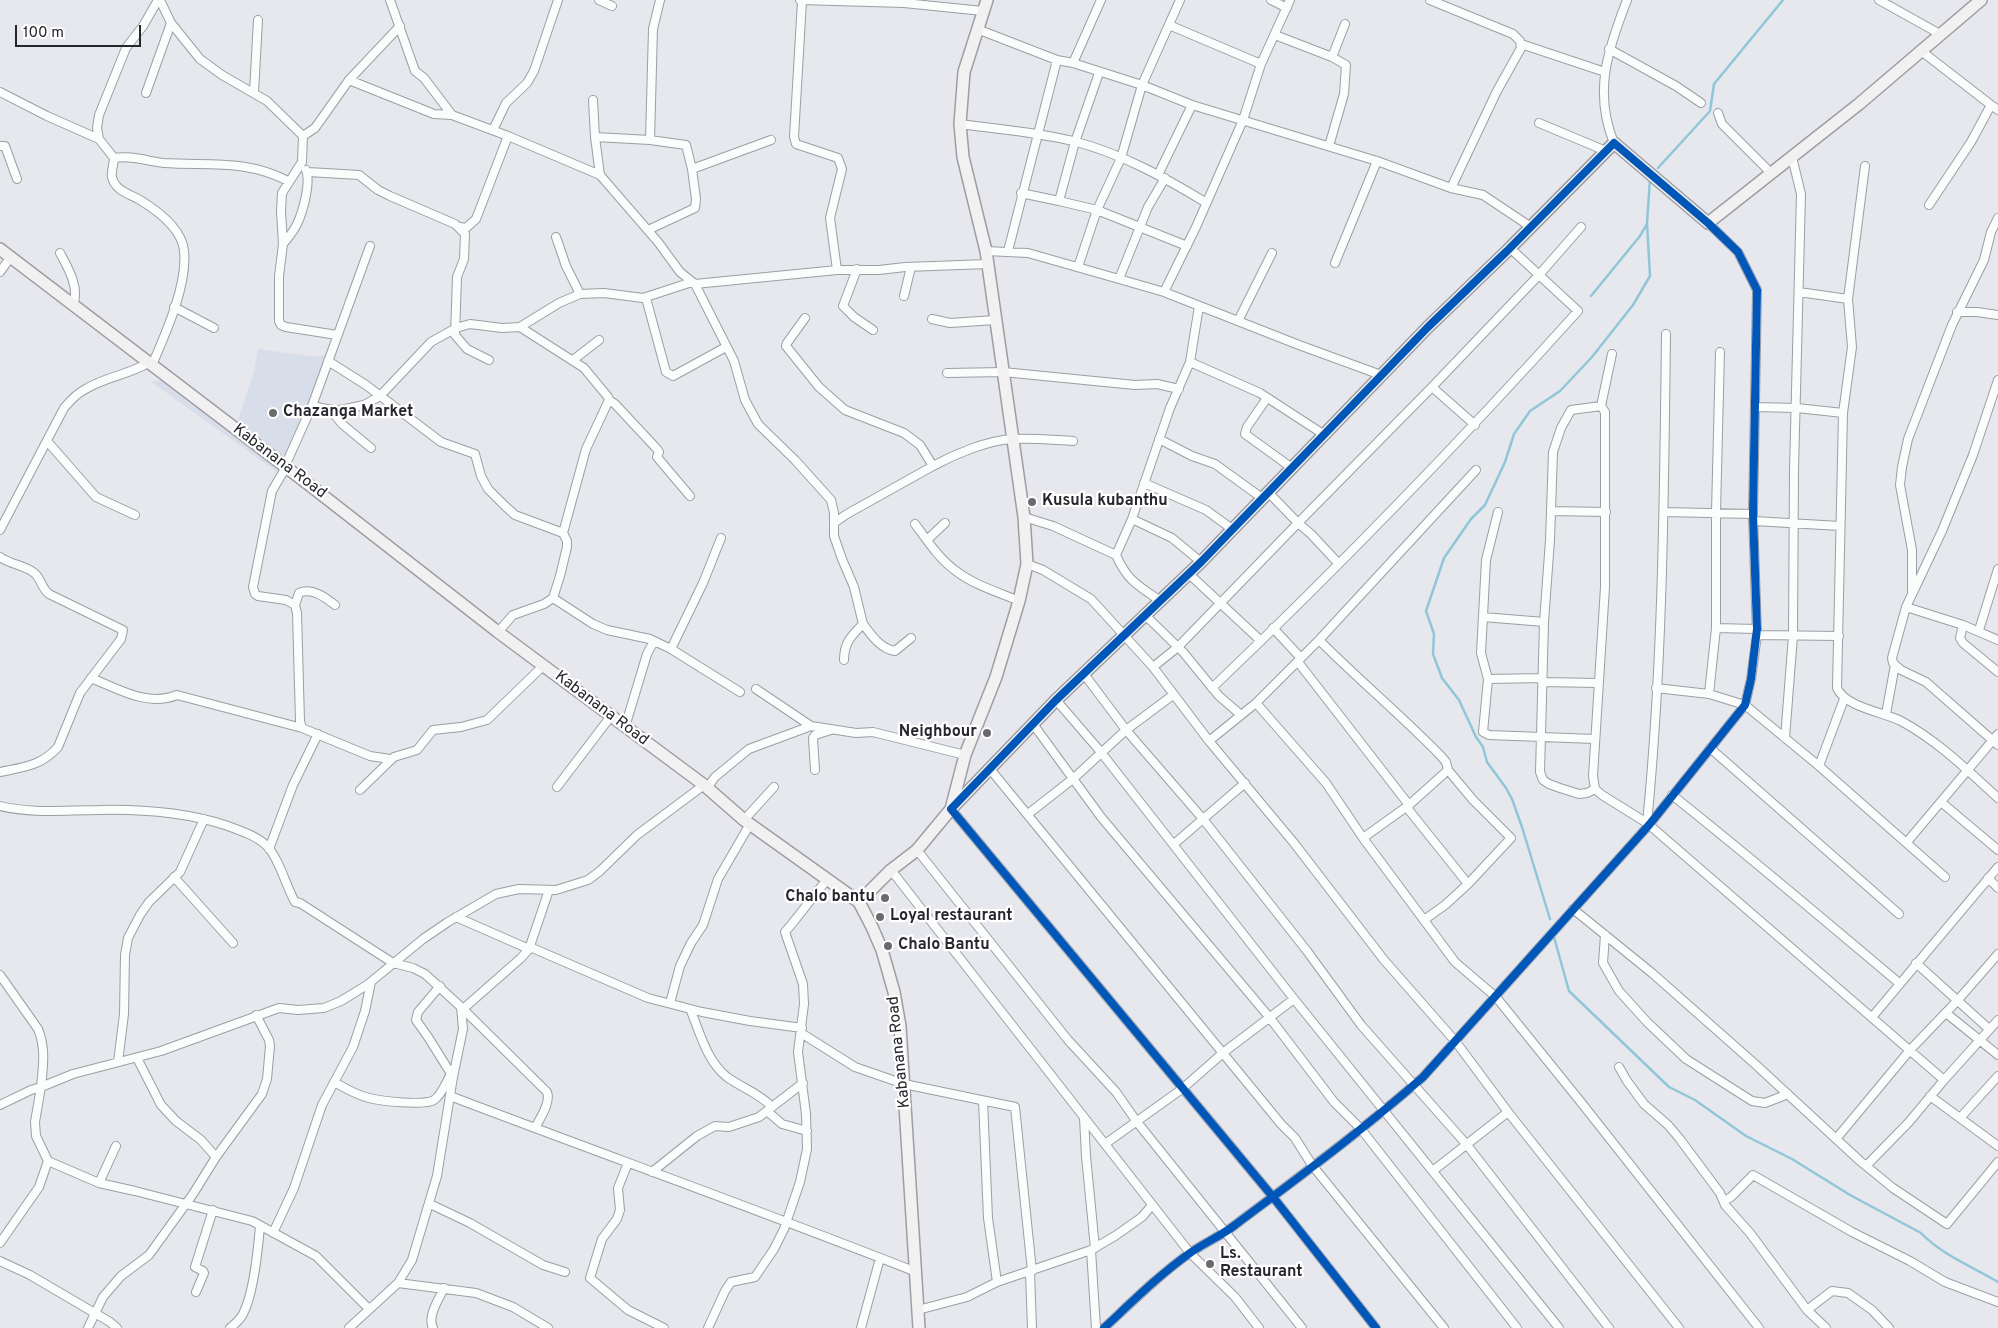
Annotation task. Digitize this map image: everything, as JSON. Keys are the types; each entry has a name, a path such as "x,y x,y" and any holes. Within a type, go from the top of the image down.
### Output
{"street":[{"path":"99,139 97,128 99,115 126,48 143,26 159,0 165,8 171,23 200,59 222,75 267,101 302,136 302,162 308,172 303,207 297,226 283,244"},
{"path":"165,8 170,0"},
{"path":"390,0 415,70 424,78 452,115"},
{"path":"493,130 506,103 527,83 534,71 558,0"},
{"path":"599,0 612,6"},
{"path":"650,140 654,29 660,0"},
{"path":"837,270 830,218 842,169 838,158 796,144 794,137 801,0 884,1 985,6 964,72 960,124 963,157 988,264 1024,517 1027,564 1019,601 996,677 965,755 951,809"},
{"path":"1073,64 1101,0"},
{"path":"1078,267 1097,210 1121,158 1142,85 1180,0"},
{"path":"1164,292 1243,120 1261,64 1288,4 1271,0"},
{"path":"1430,0 1513,34 1521,44 1605,72"},
{"path":"1610,147 1607,125 1605,72 1609,49 1627,0"},
{"path":"1879,0 1940,34"},
{"path":"1708,223 1859,104 1920,50 1981,0"},
{"path":"254,92 258,20"},
{"path":"146,93 171,23"},
{"path":"1332,57 1345,24"},
{"path":"1168,25 1261,64"},
{"path":"302,136 315,128 349,80 400,26"},
{"path":"977,29 1056,60 1142,85 1192,105 1377,161 1451,188 1483,195 1531,227"},
{"path":"1275,35 1344,62 1346,68 1344,94 1329,146"},
{"path":"1451,188 1497,91 1521,48 1521,44"},
{"path":"1609,49 1676,86 1702,103"},
{"path":"1920,50 1998,110"},
{"path":"1008,251 1021,193 1056,60"},
{"path":"1059,201 1075,142 1099,73"},
{"path":"349,80 434,114 452,115 493,130 600,175 648,230 680,272 694,284 734,361 745,400 758,424 795,460 831,500 834,513 834,536 854,587 863,624 878,642 889,650 895,651 911,638"},
{"path":"0,92 47,116 99,139 114,158 112,176 119,190 141,201 172,225 181,237 184,251 180,289 150,364 84,389 64,408 0,530"},
{"path":"593,100 594,137 600,175"},
{"path":"1119,279 1139,226 1192,105"},
{"path":"1929,205 1971,142 1990,105"},
{"path":"1718,113 1722,124 1771,173"},
{"path":"1104,1328 1190,1253 1226,1232 1273,1197 1312,1165 1362,1130 1414,1085 1456,1042 1648,824 1745,706 1751,679 1757,632 1754,517 1757,290 1738,252 1708,223 1610,147 1539,123"},
{"path":"960,124 1037,133 1075,142 1121,158 1162,176 1206,202"},
{"path":"460,228 464,229 476,220 508,136"},
{"path":"594,137 650,140 686,145 692,169 696,199 695,208 648,230"},
{"path":"692,169 771,140"},
{"path":"0,146 5,146 17,179"},
{"path":"859,902 891,870 916,850 951,809 1056,700 1144,614 1201,562 1381,374 1610,147"},
{"path":"114,158 123,156 164,163 212,163 250,167 288,181"},
{"path":"1785,738 1793,636 1801,194 1792,157"},
{"path":"1334,263 1377,161"},
{"path":"302,162 282,193 283,244 279,276 279,321 281,325 337,335"},
{"path":"1865,166 1848,299 1852,347 1843,413 1837,688 1844,699 1901,721 1938,744 1998,798"},
{"path":"308,172 359,175 378,190 431,212 460,228 466,234 464,259 457,277 455,335 458,341 468,349 489,360"},
{"path":"1021,193 1097,210 1186,246"},
{"path":"1912,592 1912,550 1900,485 1908,439 1957,312 1984,260 1998,218"},
{"path":"1153,667 1178,647 1432,386 1539,275 1581,227"},
{"path":"556,237 566,266 580,294"},
{"path":"295,605 286,600 258,596 255,594 253,587 272,491 286,467 312,406 370,246"},
{"path":"1212,688 1475,425 1578,311 1510,248"},
{"name":"Kabanana Road","path":"0,249 286,467 498,632 705,787 747,822 859,902 879,942 892,984 900,1026 918,1328"},
{"path":"986,251 1028,253 1164,292 1381,374"},
{"path":"60,253 71,272 76,297 73,305"},
{"path":"1238,321 1272,253"},
{"path":"0,272 10,258"},
{"path":"312,406 336,410 364,405 380,396 431,342 456,328 470,324 502,328 520,327 559,303 580,294 604,293 646,298 694,284 837,270 879,270 911,266 988,264"},
{"path":"904,296 911,266"},
{"path":"857,269 843,306 854,317 873,330"},
{"path":"1799,292 1848,299"},
{"path":"646,298 666,372 670,376 674,376 726,347"},
{"path":"1116,554 1132,519 1159,439 1190,362 1199,306"},
{"path":"174,307 214,328"},
{"path":"1957,312 1998,315"},
{"path":"804,318 786,346 808,375 845,410 904,433 920,445 934,466"},
{"path":"932,319 950,323 995,320"},
{"path":"520,327 573,360 590,374 607,394 609,400 620,409 657,449 659,452 657,457 690,496"},
{"path":"1648,824 1654,752 1664,512 1666,334"},
{"path":"573,360 599,340"},
{"path":"1709,694 1716,628 1716,512 1720,352"},
{"path":"1612,354 1601,406 1605,412 1605,587 1593,776 1595,789 1648,824 1873,1016 1944,1080"},
{"path":"328,361 380,396 441,442 475,454 481,476 488,489 515,515 563,534 567,541 567,547 553,598 544,604 513,615 498,632"},
{"path":"1190,362 1267,398 1323,434"},
{"path":"947,373 1003,372 1136,385 1157,384 1179,389"},
{"path":"1995,743 1926,682 1910,675 1895,665 1892,658 1906,607 1946,523 1973,455 1998,380"},
{"path":"1432,386 1475,425"},
{"path":"1267,398 1247,427 1245,434 1292,468"},
{"path":"563,534 586,449 609,400"},
{"path":"1595,789 1579,794 1549,784 1543,780 1540,772 1540,736 1553,452 1564,421 1571,410 1601,406"},
{"path":"1755,407 1796,408 1843,413"},
{"path":"330,409 342,424 371,448"},
{"path":"834,523 957,454 1013,439 1072,441"},
{"path":"1159,439 1192,456 1215,464 1265,495 1311,534 1338,563"},
{"path":"47,441 100,500 134,515"},
{"path":"1209,741 1256,703 1319,640 1476,470"},
{"path":"1144,483 1206,510 1232,529"},
{"path":"1551,511 1606,512"},
{"path":"1498,512 1486,560 1481,653 1488,679 1483,732 1489,735 1595,739"},
{"path":"1664,512 1716,512 1794,524 1840,526"},
{"path":"1024,517 1053,526 1116,554 1125,574 1130,580 1159,600"},
{"path":"1132,519 1172,538 1201,562"},
{"path":"927,540 944,523"},
{"path":"915,524 940,557 961,574 1019,601"},
{"path":"671,649 703,583 721,538"},
{"path":"0,556 34,573 44,590 49,594 123,630 121,639 80,693 63,738 52,754 34,765 0,772"},
{"path":"1027,564 1043,570 1091,599 1153,667 1209,741 1294,843 1384,960 1456,1042 1508,1112 1680,1328"},
{"path":"1979,630 1998,569"},
{"path":"1188,573 1261,641"},
{"path":"302,728 300,721 295,605 299,593 304,590 324,596 335,605"},
{"path":"553,598 593,624 607,630 654,641 671,649 740,692"},
{"path":"1906,607 1963,624 1998,640"},
{"path":"1144,614 1178,647 1212,688 1241,715"},
{"path":"1483,618 1544,622"},
{"path":"844,660 844,648 863,624"},
{"path":"1963,624 1960,638 1998,672"},
{"path":"1273,628 1409,805 1408,809 1468,884"},
{"path":"1716,628 1793,636 1839,636"},
{"path":"1319,640 1357,678 1405,719 1441,756 1446,762 1448,770 1473,800 1510,838 1468,884 1445,905 1424,920"},
{"path":"625,727 647,654 654,641"},
{"path":"1886,714 1895,665"},
{"path":"91,678 139,697 159,700 177,695 302,728 370,756 390,759 417,750 433,730 461,727 487,720 543,666"},
{"path":"1084,674 1126,730 1203,819 1307,951 1361,1025 1467,1145 1609,1328"},
{"path":"1488,679 1598,683"},
{"path":"1656,688 1709,694 1745,706 1819,766 1945,877"},
{"path":"756,689 811,726"},
{"path":"1028,814 1074,778 1126,730 1173,694"},
{"path":"1819,766 1844,699"},
{"path":"1056,700 1174,844 1294,999 1434,1170 1559,1328"},
{"path":"1256,703 1326,782 1363,838 1455,962 1496,997 1587,1109 1759,1328"},
{"path":"557,787 611,716"},
{"path":"1033,724 1101,817 1270,1018 1334,1102 1362,1130 1517,1328"},
{"path":"1,1102 73,1074 177,1046 279,1008 298,1010 330,1006 341,1002 371,982 423,939 456,917 503,891 563,889 595,876 637,835 705,787 714,777 749,749 811,726 822,726 831,730"},
{"path":"815,770 813,738 815,734 831,730 873,732 965,755"},
{"path":"269,849 293,785 318,734"},
{"path":"1907,842 1995,743 1998,734"},
{"path":"1710,748 1899,914"},
{"path":"360,790 390,759"},
{"path":"990,769 1224,1052 1281,1124 1295,1138 1312,1165 1444,1328"},
{"path":"1363,838 1409,805 1448,770"},
{"path":"1174,844 1245,783"},
{"path":"670,1003 680,966 703,925 718,879 747,822 774,787"},
{"path":"1672,795 1764,868 1818,917 1899,983"},
{"path":"1941,802 1998,850"},
{"path":"0,806 22,811 99,810 160,812 204,819 246,832 269,849 295,902 300,902 392,963 419,971 440,986 547,1092 547,1104 535,1128"},
{"path":"951,809 1273,1197 1376,1328"},
{"path":"118,1062 124,1014 128,938 140,914 149,902 180,872 204,819"},
{"path":"916,850 1068,1040 1116,1092 1137,1122 1302,1328"},
{"path":"1873,1016 1998,867"},
{"path":"891,870 1190,1253 1235,1297 1260,1328"},
{"path":"174,876 233,943"},
{"path":"1988,878 1998,888"},
{"path":"708,1328 725,1290 731,1282 755,1277 774,1249 784,1229 785,1220 800,1182 808,1149 803,1083 798,1052 804,1004 802,984 785,932 827,880"},
{"path":"462,1008 521,958 529,948 549,890"},
{"path":"1573,909 1652,973 1866,1166 1893,1188 1947,1224 1998,1162"},
{"path":"456,917 648,998 750,1021 802,1030 855,1067 904,1084 1015,1107 1031,1271 1032,1328"},
{"path":"1605,935 1602,963 1619,991 1647,1022 1686,1059 1752,1101 1765,1103 1788,1094"},
{"path":"1836,1139 1910,1050 1958,1000 1998,954"},
{"path":"1916,963 1989,1029"},
{"path":"0,975 32,1020 41,1037 43,1058 41,1087 35,1122 36,1136 48,1161 99,1183 252,1221 316,1256 369,1310"},
{"path":"272,1233 294,1188 319,1113 347,1060 360,1029 371,982"},
{"path":"440,986 418,1012 416,1020 452,1076"},
{"path":"1104,1144 1182,1089 1224,1052 1294,999"},
{"path":"349,1328 398,1283 412,1260 437,1176 452,1076 463,1029 462,1008"},
{"path":"690,1008 709,1057 716,1067 729,1078 758,1094 782,1124 807,1131"},
{"path":"1946,1013 1998,1055"},
{"path":"88,1328 96,1315 103,1296 114,1283 149,1255 216,1158 258,1102 267,1079 269,1040 256,1015"},
{"path":"1866,1166 1909,1122 1998,1020"},
{"path":"137,1058 161,1105 176,1121 201,1140 216,1158"},
{"path":"1619,1067 1644,1104 1668,1125 1679,1138 1720,1193 1736,1219 1750,1233 1807,1310 1826,1328"},
{"path":"334,1082 350,1091 369,1098 403,1102 428,1102 436,1098 452,1076"},
{"path":"1960,1118 1998,1076"},
{"path":"652,1172 686,1144 708,1129 715,1126 729,1127 759,1117 803,1083"},
{"path":"450,1096 785,1220 916,1272"},
{"path":"1930,1096 1998,1146"},
{"path":"983,1101 988,1218 997,1282"},
{"path":"1434,1170 1508,1112"},
{"path":"1084,1116 1096,1328"},
{"path":"99,1183 116,1146"},
{"path":"0,1242 39,1187 48,1161"},
{"path":"628,1163 618,1188 620,1210 617,1220 602,1239 590,1278 628,1310 664,1328"},
{"path":"1724,1201 1731,1197 1753,1175 1852,1232 1910,1261 1945,1282 1998,1302"},
{"path":"430,1204 470,1223 548,1267 565,1272"},
{"path":"918,1310 968,1298 997,1282 1093,1249 1142,1217 1152,1205"},
{"path":"196,1292 204,1273 195,1267 212,1210"},
{"path":"230,1328 240,1319 246,1308 260,1226"},
{"path":"861,1328 880,1258"},
{"path":"0,1261 30,1275 117,1328"},
{"path":"398,1283 476,1292 503,1303 548,1328"},
{"path":"433,1328 431,1324 432,1315 444,1288"},
{"path":"1807,1310 1832,1291 1848,1293 1872,1310 1889,1328"}],"shaded area":[{"name":"Chazanga Market","path":"258,349 310,356 327,356 311,404 277,472 150,381 179,379 237,422 254,372"}],"waterway":[{"path":"1658,168 1710,111 1714,84 1783,0"},
{"path":"1550,919 1512,799 1487,762 1483,747 1476,737 1459,700 1442,678 1433,654 1434,634 1426,611 1444,558 1471,519 1485,505 1505,462 1514,434 1530,411 1560,391 1592,357 1633,305 1650,276 1647,223 1650,179"},
{"path":"1591,296 1640,236 1647,224"},
{"path":"1554,937 1569,991 1669,1087 1695,1100 1746,1136 1792,1159 1850,1195 1921,1233 1938,1248 1998,1282"}],"cycle path":[{"path":"1104,1328 1167,1270 1195,1249 1230,1229 1235,1225 1259,1207 1283,1189 1354,1134 1423,1077 1649,825 1745,705 1751,679 1757,629 1753,514 1757,290 1738,252 1708,223 1614,143 1507,251 1428,327 1201,562 1056,700 951,809 1273,1197 1376,1328"}],"place":[{"name":"Chazanga Market","path":"273,413"},
{"name":"Kusula kubanthu","path":"1032,502"},
{"name":"Neighbour","path":"987,733"},
{"name":"Chalo bantu","path":"885,898"},
{"name":"Loyal restaurant","path":"880,917"},
{"name":"Chalo Bantu","path":"888,946"},
{"name":"Ls. Restaurant","path":"1210,1264"}]}
